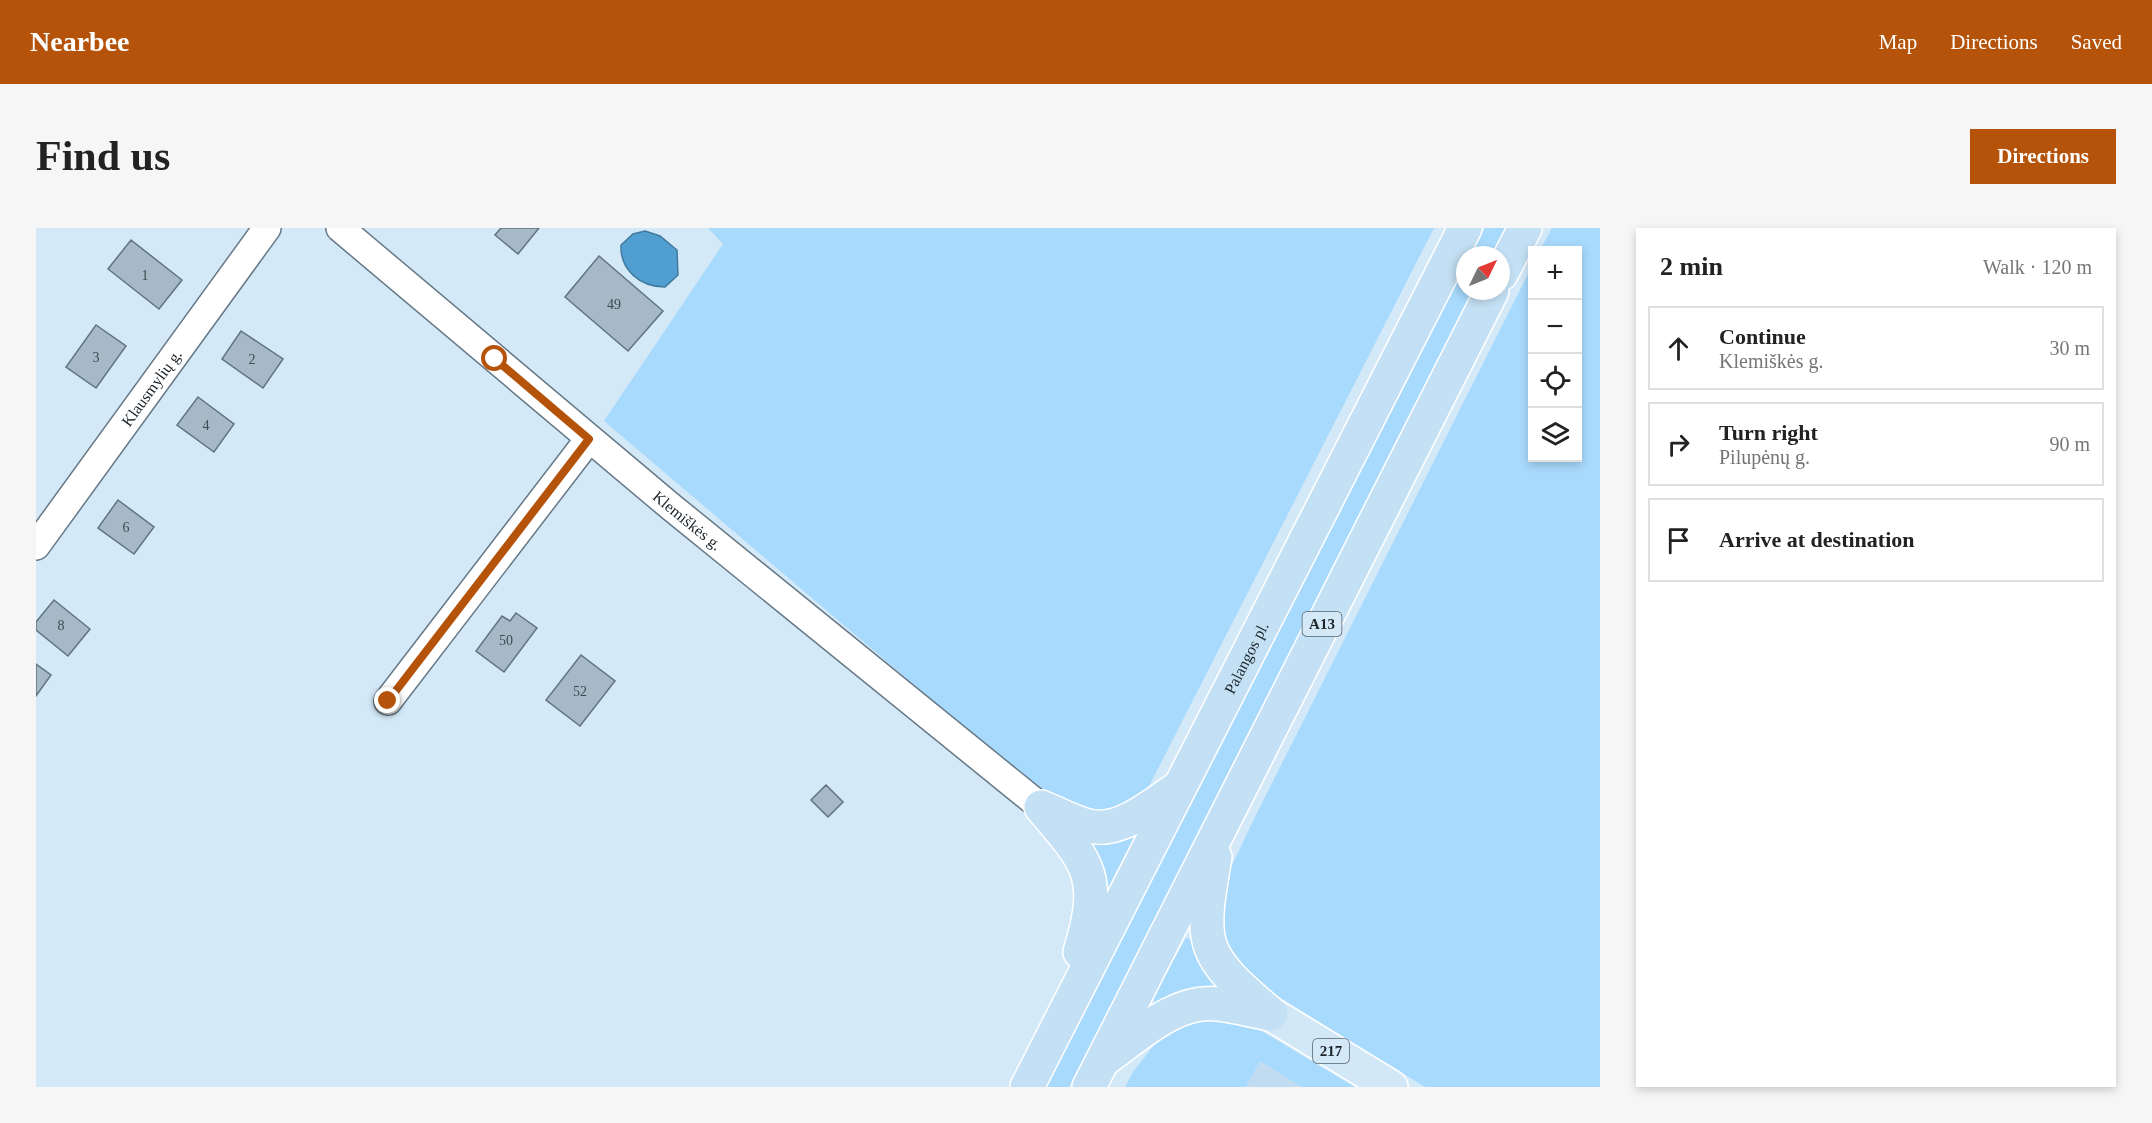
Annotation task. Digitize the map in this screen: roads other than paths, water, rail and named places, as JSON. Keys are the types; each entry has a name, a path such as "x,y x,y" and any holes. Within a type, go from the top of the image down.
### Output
{"highway":[{"name":"Palangos pl.","path":"1027,1087 1465,228"},
{"path":"1510,256 1524,228"},
{"name":"A13","path":"1095,1074 1487,300"},
{"path":"1041,807 1086,826 1101,827 1137,815 1179,788"},
{"path":"1041,807 1083,859 1093,895 1091,916 1057,1029"},
{"path":"1221,822 1206,906 1205,930 1218,964 1228,978 1271,1014"},
{"path":"1095,1074 1175,1012 1195,1005 1216,1004 1271,1014"}],"main road":[{"name":"217","path":"1271,1014 1391,1087"}],"street":[{"name":"Klausmylių g.","path":"36,546 267,228"},
{"name":"Klemiškės g.","path":"340,228 589,439 1041,807"},
{"path":"388,701 589,439"}]}
